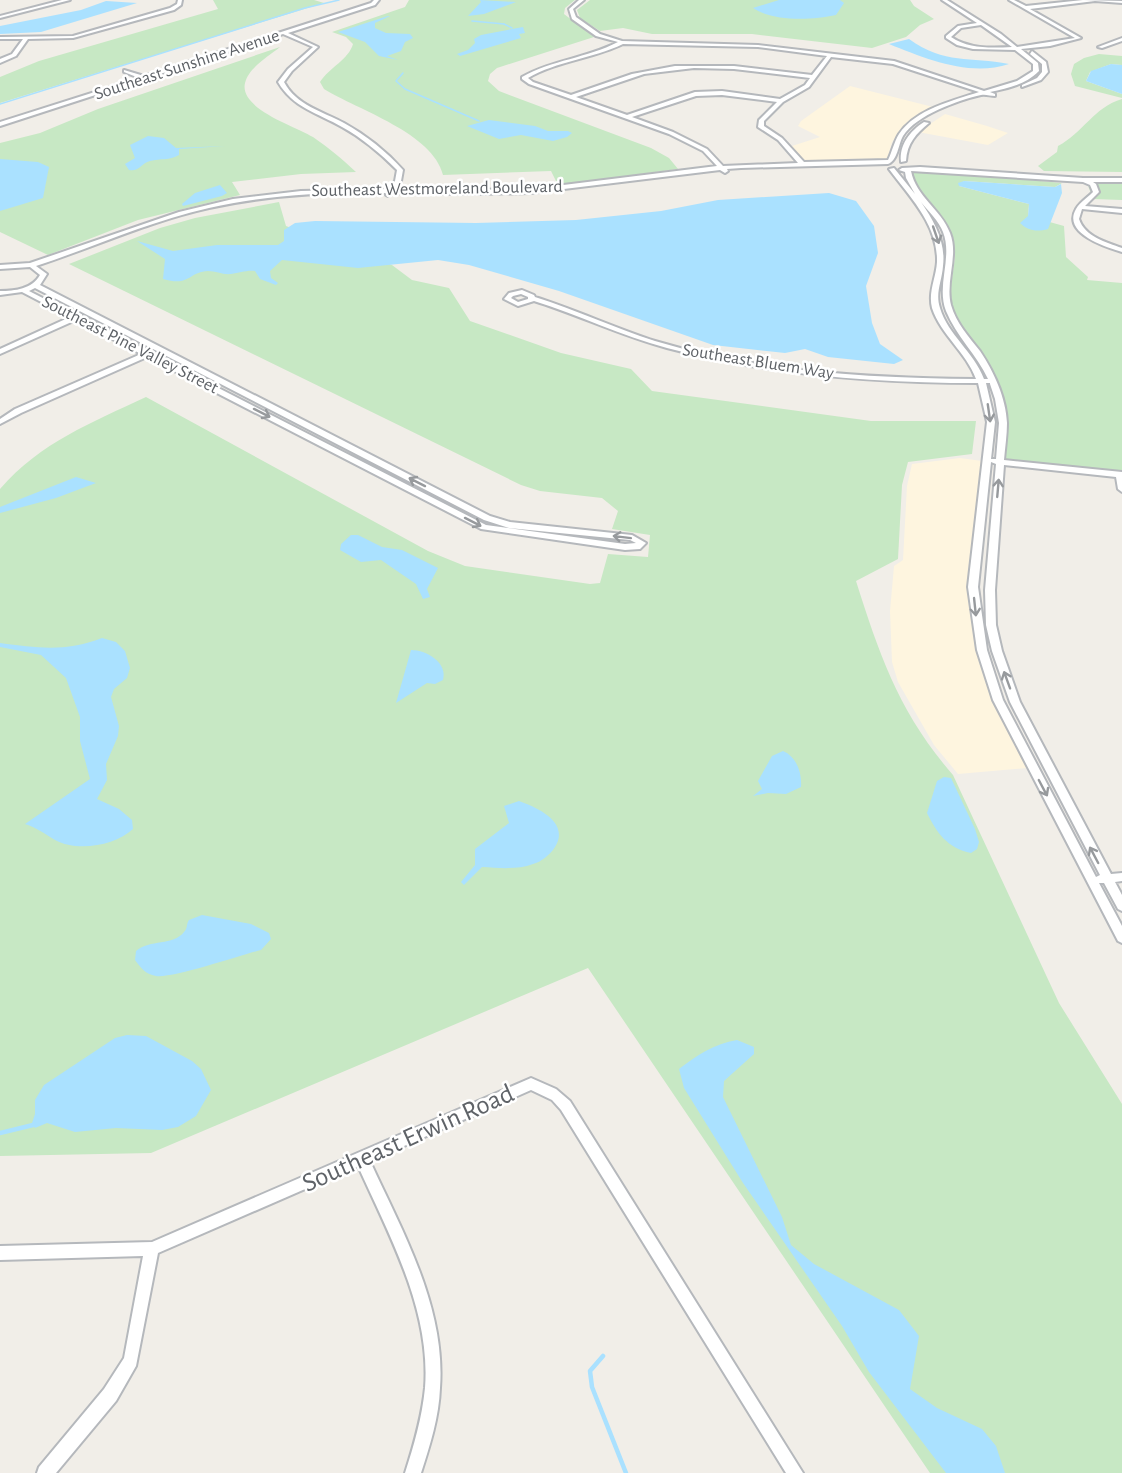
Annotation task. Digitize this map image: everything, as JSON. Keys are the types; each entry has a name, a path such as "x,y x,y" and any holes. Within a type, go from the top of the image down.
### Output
{"street":[{"path":"0,17 68,0"},
{"path":"0,38 61,39 85,34 172,9 179,5 180,0"},
{"path":"582,0 571,9 574,18 598,34 622,42 758,46 894,63 993,95"},
{"path":"944,0 988,23 1024,46 1044,63 1045,72 1039,80 944,112 920,127 905,145 908,176 927,209 935,231 940,257 933,296 939,315 972,363 980,381 991,422 973,587 982,650 998,700 1122,938"},
{"path":"988,23 960,27 948,37 954,44 966,48 985,49 1060,44 1079,39 1011,0"},
{"path":"1025,8 1073,1 1122,2"},
{"name":"Southeast Sunshine Avenue","path":"0,124 375,2"},
{"path":"951,3 1016,46 1035,63 1036,71 1030,78"},
{"path":"284,33 316,47 290,70 281,82 285,93 295,102 345,126 389,158 400,170 398,181 390,192"},
{"path":"0,61 14,55 26,39"},
{"path":"1100,47 1122,39"},
{"path":"622,42 602,53 563,63 524,78 671,133 705,150 723,169"},
{"path":"803,164 780,139 760,127 761,121 781,100 807,86 830,55"},
{"path":"571,97 626,77 655,70 686,67 747,69 812,77"},
{"path":"126,71 146,78"},
{"path":"1039,80 1030,78 936,110 912,124 895,144 890,165 948,238 951,259 945,298 951,315 993,381 1003,423 993,548 991,625 997,651 1015,702 1122,906"},
{"path":"628,117 696,93 722,93 781,100"},
{"path":"936,110 944,112"},
{"path":"912,124 920,127"},
{"path":"895,144 905,145"},
{"name":"Southeast Westmoreland Boulevard","path":"0,267 31,265 161,218 233,201 321,191 511,196 590,190 723,169 803,164 907,166"},
{"path":"907,166 1082,178 1122,178"},
{"path":"1082,178 1093,184 1096,192 1080,207 1075,222 1080,230 1102,243 1122,250"},
{"path":"1082,178 1078,183 1086,199"},
{"name":"Southeast Westmoreland Boulevard","path":"42,271 139,230 193,213 277,197 390,192"},
{"path":"1080,207 1122,211"},
{"path":"940,257 951,259"},
{"path":"0,293 23,290 35,285 43,278 42,271 31,265"},
{"name":"Southeast Pine Valley Street","path":"23,290 333,450 448,504 509,525 632,538 642,543 638,547 625,547 494,530 448,504 343,444 35,285"},
{"name":"Southeast Bluem Way","path":"532,298 644,340 724,360 872,379 993,381"},
{"path":"0,352 88,313"},
{"path":"939,315 951,315"},
{"path":"0,422 158,349"},
{"name":"Southeast Pine Valley Street","path":"236,400 247,395"},
{"path":"333,450 343,444"},
{"path":"987,460 1121,475 1122,489"},
{"path":"979,546 993,548"},
{"path":"982,650 997,651"},
{"path":"1030,762 1045,762"},
{"path":"1091,880 1122,877"},
{"name":"Southeast Erwin Road","path":"0,1252 152,1249 531,1084 560,1096 795,1473"},
{"path":"362,1159 422,1294 433,1346 432,1400 423,1448 413,1473"},
{"path":"45,1473 110,1395 130,1361 152,1249"}],"shaded area":[{"path":"850,86 937,108 904,127 892,142 887,160 804,161 792,146 820,137 798,126 801,121"},
{"path":"945,114 1008,133 988,145 918,132"},
{"path":"960,458 982,461 967,584 975,647 993,700 1027,768 958,774 934,745 898,682 892,662 890,611 894,566 903,560 907,486 912,464"}],"green space":[{"path":"213,0 314,0 324,3 0,103 0,77 39,61 218,9"},
{"path":"409,0 575,0 565,8 564,14 594,37 497,68 490,74 488,81 499,91 651,148 669,158 678,169 558,185 551,171 443,175 436,160 410,135 324,89 320,82 347,54 353,44 346,37 332,32 405,7"},
{"path":"590,0 910,0 914,6 934,19 920,25 906,37 872,48 752,34 652,34 623,28 600,31 580,18 577,10"},
{"path":"280,47 250,72 245,83 245,92 259,109 313,137 356,172 301,174 232,182 240,195 138,220 48,255 0,232 0,143 40,133 98,109"},
{"path":"1099,54 1122,56 1122,65 1111,64 1090,72 1086,81 1122,94 1122,98 1075,86 1071,74 1074,64 1084,58"},
{"path":"1122,99 1122,172 1044,171 1038,166 1057,152 1058,146 1067,141 1096,114"},
{"path":"946,172 1062,183 1055,187 964,181 959,186 1029,204 1028,216 1064,226 1066,257 1088,277 1087,280 1122,283 1122,472 1005,460 1006,422 999,386 988,363 958,320 951,305 955,254 952,236 942,218 911,176 912,173"},
{"path":"1087,183 1122,184 1122,200 1093,199"},
{"path":"279,202 286,226 392,265 412,280 449,288 470,321 561,353 631,369 652,391 871,421 976,421 972,454 908,462 902,485 898,559 856,581 883,660 905,707 919,730 953,775 1059,1003 1122,1104 1122,1473 930,1473 588,968 151,1153 0,1156 0,489 32,458 68,435 146,397 428,551 465,566 590,584 600,583 608,554 648,557 650,535 612,529 618,511 602,498 540,491 521,485 69,264 160,228 195,218"}],"water":[{"path":"480,0 516,2 484,14 468,16 481,2"},
{"path":"779,0 840,0 844,3 836,15 805,19 771,16 753,8"},
{"path":"106,1 137,3 41,32 0,34 0,26 81,10"},
{"path":"390,16 375,23 375,28 386,33 410,34 413,38 405,42 401,51 387,56 398,60 379,56 365,42 338,32"},
{"path":"523,27 525,33 519,34 521,38 460,56 457,54 468,50 475,43 474,39 481,35"},
{"path":"909,39 934,53 946,56 1009,64 979,68 964,67 933,60 889,44"},
{"path":"1111,64 1122,65 1122,94 1086,81 1091,71"},
{"path":"489,120 572,133 553,141 521,135 499,139 467,126"},
{"path":"148,136 164,138 176,148 225,146 179,149 179,155 175,157 150,161 136,170 129,170 125,164 135,158 130,145"},
{"path":"0,159 38,162 49,167 43,198 0,211"},
{"path":"964,181 1055,187 1061,184 1062,193 1048,229 1033,230 1020,223 1028,216 1029,204 959,186 958,183"},
{"path":"220,185 227,193 183,206 182,204 195,193"},
{"path":"829,193 856,201 874,226 878,253 866,286 872,323 880,344 903,360 894,364 828,357 805,349 785,353 713,345 559,291 469,265 438,260 358,268 282,260 270,271 271,278 278,283 276,285 260,279 255,271 228,274 208,271 184,280 172,281 163,279 165,259 137,241 173,251 217,245 278,245 284,241 284,230 295,223 315,221 476,223 576,220 661,211 718,200"},
{"path":"76,477 96,483 56,498 0,513 0,507"},
{"path":"351,535 358,535 382,547 402,550 438,568 427,589 430,597 423,599 416,584 381,560 361,562 340,550 341,544"},
{"path":"102,638 116,642 125,651 130,668 127,678 114,689 111,697 119,726 118,736 106,764 107,780 97,799 119,809 132,820 133,829 116,840 106,843 74,846 55,840 25,824 90,779 80,741 80,717 66,678 41,655 0,647 0,643 64,647"},
{"path":"411,650 423,652 435,659 442,668 443,680 435,684 427,683 396,703"},
{"path":"783,751 792,757 798,766 801,787 786,794 768,793 753,796 762,789 758,781 772,756"},
{"path":"944,777 951,778 975,829 979,842 977,849 971,853 955,847 944,839 927,813 937,781"},
{"path":"519,801 543,812 555,824 559,831 559,838 555,847 542,860 527,866 482,867 464,885 461,882 475,865 475,849 509,823 504,806"},
{"path":"202,915 251,924 269,933 271,939 261,950 191,970 156,976 141,968 135,960 136,951 148,945 174,939 185,930 189,920"},
{"path":"127,1035 146,1036 192,1061 201,1069 211,1090 196,1116 178,1127 162,1130 116,1128 75,1132 47,1123 35,1128 32,1123 35,1114 35,1100 44,1085 115,1038"},
{"path":"737,1040 754,1047 754,1054 724,1081 723,1097 782,1217 791,1245 814,1264 899,1310 919,1336 910,1389 937,1408 982,1429 996,1446 1005,1473 946,1473 869,1372 842,1326 743,1183 684,1088 679,1069 706,1051"}],"waterway":[{"path":"0,104 305,8 339,0"},
{"path":"472,21 504,24 512,28"},
{"path":"403,73 396,81 405,89 479,121"},
{"path":"0,1133 33,1125"},
{"path":"603,1356 590,1371 592,1387 626,1473"}]}
